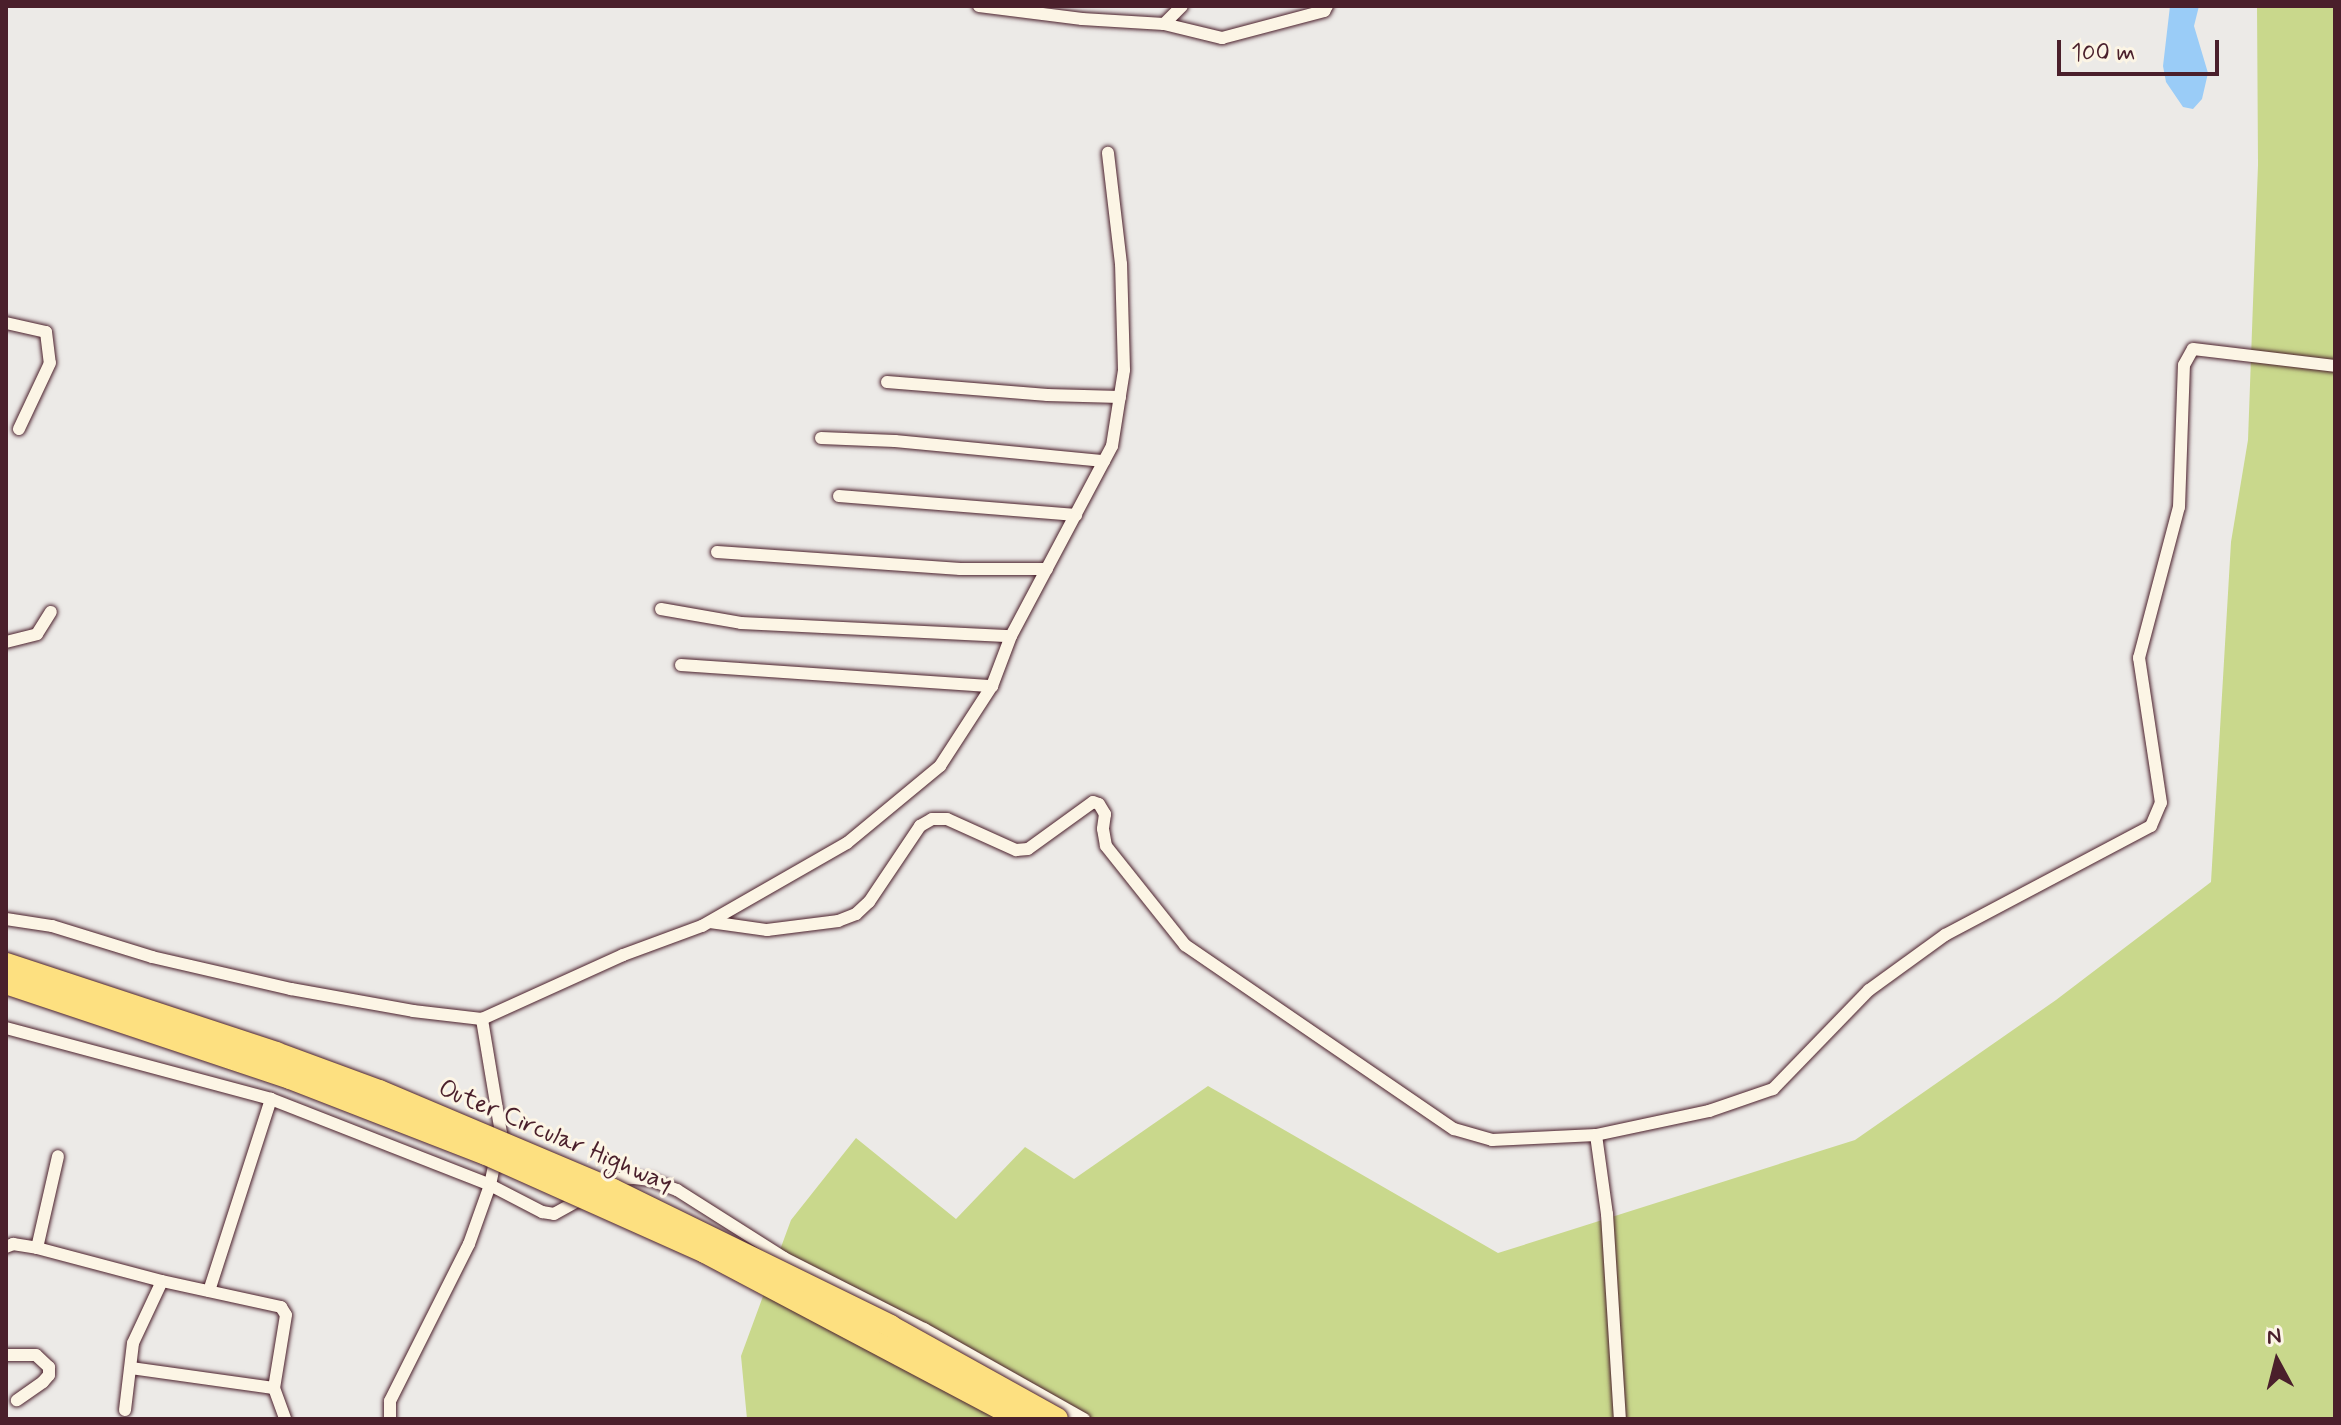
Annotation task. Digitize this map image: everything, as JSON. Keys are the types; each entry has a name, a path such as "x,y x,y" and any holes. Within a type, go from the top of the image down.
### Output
{"highway":[{"name":"Outer Circular Highway","path":"6,964 276,1053 379,1091 600,1184 890,1326 1057,1419"},
{"name":"Outer Circular Highway","path":"6,983 290,1078 486,1154 705,1252 1020,1419"}],"street":[{"path":"979,6 1082,19 1164,24 1222,38 1324,11 1327,6"},
{"path":"1164,24 1182,6"},
{"path":"6,919 52,926 152,957 291,989 413,1011 482,1019 623,955 710,922 847,843 940,766 992,686 1011,636 1112,446 1124,370 1121,264 1108,153"},
{"path":"6,323 46,332 50,363 19,429"},
{"path":"710,922 767,930 838,921 856,914 869,902 920,826 932,819 947,819 1016,850 1028,849 1093,802 1099,804 1105,814 1106,846 1185,945 1454,1129 1492,1140 1596,1135 1709,1111 1773,1089 1869,990 1945,935 2151,826 2161,803 2139,658 2148,614 2173,540 2179,507 2184,365 2193,349 2335,366"},
{"path":"887,382 1047,395 1120,397"},
{"path":"821,438 895,441 1104,461"},
{"path":"839,496 1076,515"},
{"path":"717,552 960,569 1047,569"},
{"path":"661,609 741,623 1011,636"},
{"path":"6,642 37,634 51,612"},
{"path":"681,665 992,686"},
{"path":"390,1419 390,1401 469,1244 490,1185 501,1133 482,1019"},
{"path":"6,1028 271,1099 490,1185 542,1212 554,1214 617,1179 651,1180 677,1190 784,1258 924,1329 1084,1419"},
{"path":"209,1291 271,1099"},
{"path":"1596,1135 1607,1214 1620,1419"},
{"path":"37,1248 58,1156"},
{"path":"6,1247 13,1244 37,1248 162,1281 281,1307 286,1315 274,1388 285,1419"},
{"path":"125,1410 133,1343 162,1281"},
{"path":"6,1355 36,1355 49,1367 49,1375 43,1382 17,1400"},
{"path":"131,1368 274,1388"}],"green space":[{"path":"2257,6 2335,6 2335,1419 747,1419 741,1356 791,1220 856,1138 956,1219 1025,1147 1074,1179 1208,1086 1498,1253 1855,1140 2056,1000 2211,882 2231,542 2248,440 2258,165"}],"water":[{"path":"2170,6 2199,6 2194,26 2208,73 2202,99 2193,109 2183,107 2166,82 2163,66"}]}
